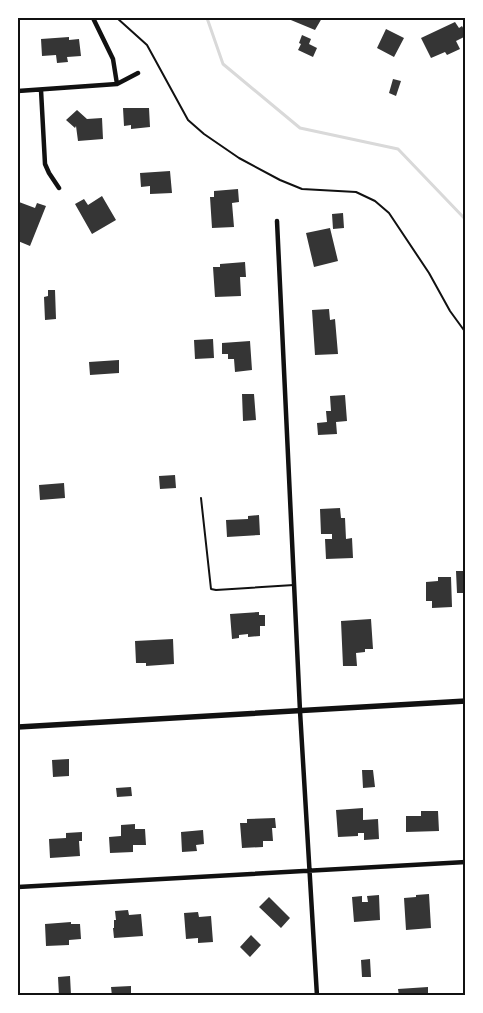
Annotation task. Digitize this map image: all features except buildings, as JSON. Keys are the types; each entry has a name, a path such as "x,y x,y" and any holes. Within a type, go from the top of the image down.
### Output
{"main road":[{"path":"18,727 466,701"}],"street":[{"path":"93,18 113,58 117,84"},
{"path":"18,91 117,84 138,73"},
{"path":"41,90 45,164 48,174 58,188"},
{"path":"277,221 300,711 317,996"},
{"path":"18,887 466,862"}],"lane":[{"path":"201,498 211,589 295,585"}],"path":[{"path":"117,18 147,45 188,120 204,134 239,158 280,180 302,189 356,192 375,201 389,213 429,273 450,311 466,334"}],"waterway":[{"path":"207,18 223,64 300,128 398,149 466,220"}]}
